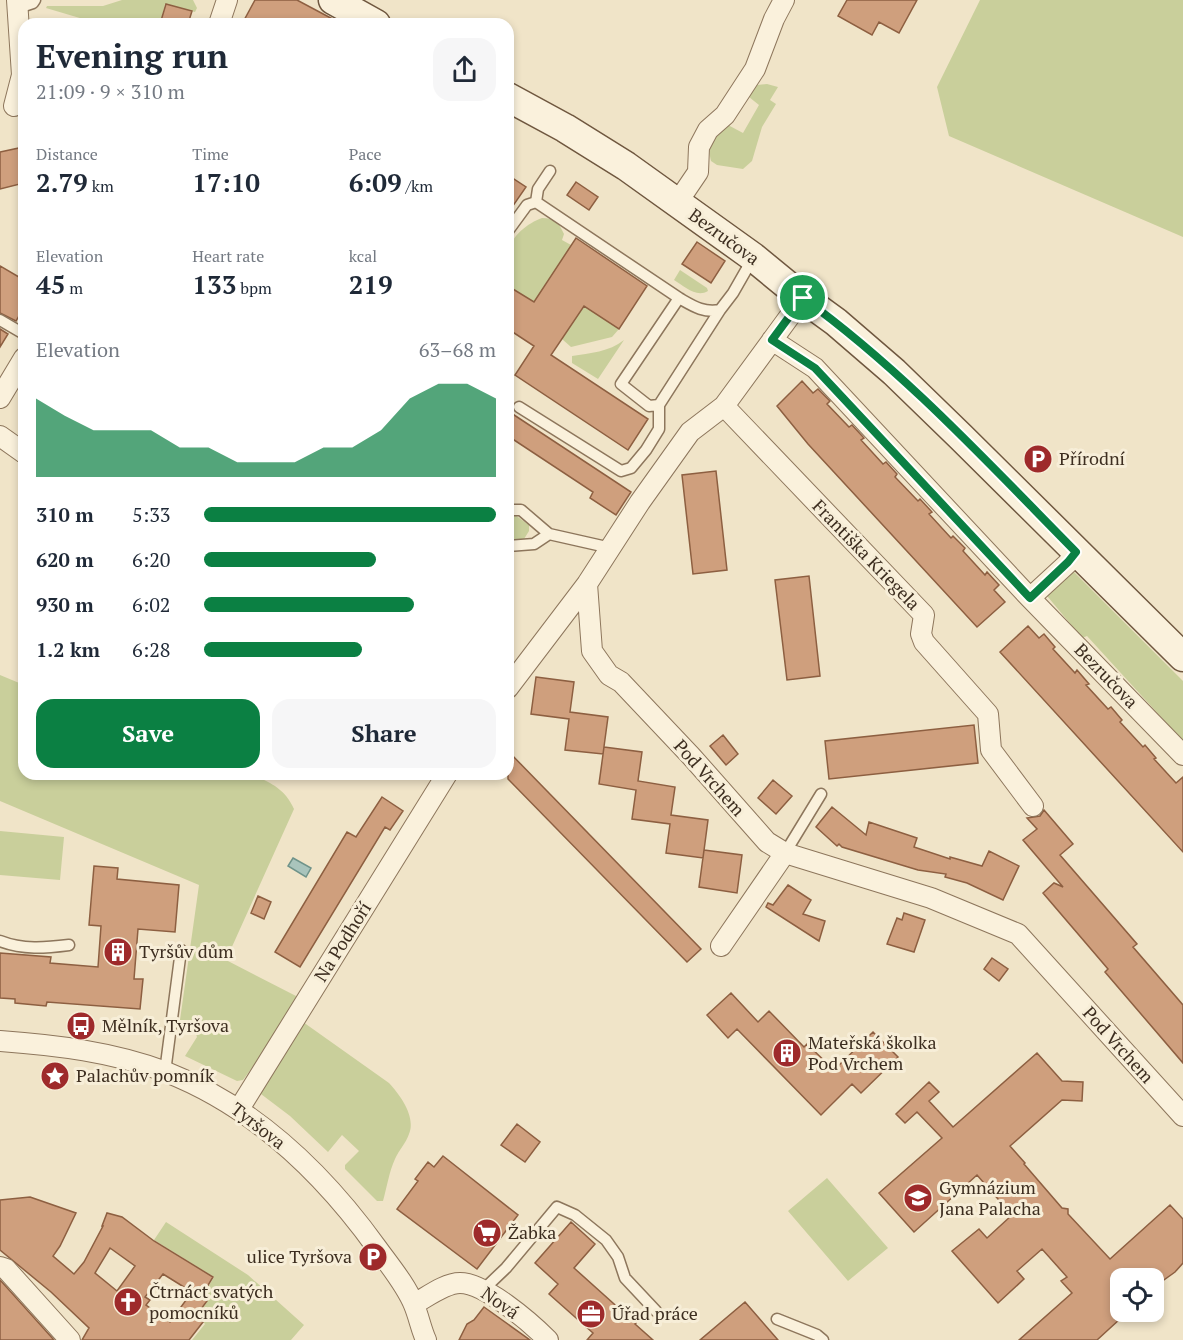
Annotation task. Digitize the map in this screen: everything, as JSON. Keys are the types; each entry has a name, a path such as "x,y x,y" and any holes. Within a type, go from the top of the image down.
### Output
{"street":[{"path":"221,18 227,0"},
{"path":"333,0 365,18"},
{"path":"677,203 698,172 699,147 708,130 725,115 755,69 774,19 784,0"},
{"path":"23,3 23,18"},
{"path":"13,105 18,88"},
{"name":"Bezručova","path":"514,100 565,128 626,166 753,257 836,322 894,372 961,436 1183,657"},
{"path":"514,680 587,584 690,432 724,406 803,298"},
{"name":"Bezručova","path":"772,340 815,368 1030,598 1183,755"},
{"path":"0,398 18,368"},
{"name":"Františka Kriegela","path":"724,406 924,615 921,634 924,642 988,714 991,750 1033,806"},
{"path":"0,436 18,449"},
{"path":"1030,598 1076,552"},
{"name":"Pod Vrchem","path":"587,584 592,651 609,675 621,682 767,842 785,853 931,898 1018,934 1183,1116"},
{"name":"Na Podhoří","path":"239,1109 443,780"},
{"path":"721,946 785,853"},
{"name":"Tyršova","path":"0,1041 36,1044 108,1056 165,1072 239,1109 273,1135 317,1176 356,1218 390,1265 414,1304 426,1340"},
{"path":"0,1267 6,1269 14,1277 70,1340"},
{"name":"Nová","path":"414,1304 440,1289 459,1283 484,1289 548,1340"}],"lane":[{"path":"536,202 538,189 550,171"},
{"path":"514,223 527,205 536,202"},
{"path":"536,202 679,298 702,310 709,312 720,310"},
{"path":"519,407 621,471 631,468 659,429 659,405 733,293 753,257"},
{"path":"659,405 649,406 621,384 679,298"},
{"path":"0,320 18,330"},
{"path":"514,510 521,510 549,534 611,548"},
{"path":"514,546 534,544 549,534"},
{"path":"785,853 821,794"},
{"path":"0,941 33,949 69,945"},
{"path":"165,1072 181,950"},
{"path":"484,1289 506,1268 557,1207 575,1215 606,1240 618,1257 625,1278 656,1311"},
{"path":"777,1319 817,1335 823,1340"}],"green space":[{"path":"122,0 193,0 197,8 195,12 165,4 162,18 80,18 46,8 47,6 103,6"},
{"path":"980,0 1183,0 1183,237 949,136 937,87"},
{"path":"767,84 778,87 770,100 776,104 762,127 752,161 743,169 717,165 711,161 710,149 713,140 728,125 743,133 759,105 749,97 749,93 757,85"},
{"path":"542,218 556,222 564,234 562,240 571,245 541,307 514,289 514,239 531,223"},
{"path":"680,270 707,288 708,291 695,292 674,280"},
{"path":"576,301 619,329 612,337 571,347 562,339 570,327"},
{"path":"624,340 598,379 572,363 572,356 606,350"},
{"path":"514,515 529,525 529,531 524,539 514,541"},
{"path":"1071,569 1183,681 1183,741 1087,636 1082,638 1043,591"},
{"path":"0,675 18,682 18,780 264,780 286,796 294,809 226,960 296,996 294,1010 243,1080 237,1081 185,1056 197,1037 196,1034 179,1027 199,885 0,801"},
{"path":"0,831 64,837 60,880 0,875"},
{"path":"303,1022 389,1083 406,1107 411,1127 393,1164 383,1201 377,1201 345,1169 345,1165 359,1151 342,1135 328,1152 290,1116 257,1091"},
{"path":"827,1178 888,1248 848,1281 788,1211"},
{"path":"166,1222 248,1275 304,1325 291,1340 192,1340 205,1324 198,1316 207,1302 202,1297 214,1277 154,1240"}],"water":[{"path":"293,858 311,868 306,877 288,866"}],"building":[{"path":"255,0 297,0 331,18 245,18"},
{"path":"847,0 917,0 899,33 879,22 872,35 838,16"},
{"path":"166,4 192,11 190,18 162,18"},
{"path":"18,148 18,184 0,189 0,152"},
{"path":"514,179 526,187 514,204"},
{"path":"576,182 598,197 589,210 567,195"},
{"path":"576,238 647,286 619,329 584,306 551,355 648,419 628,450 515,375 534,346 514,333 514,290 534,302"},
{"path":"697,242 725,261 711,283 682,264"},
{"path":"0,266 18,276 18,318 16,321 0,313"},
{"path":"0,329 8,334 0,347"},
{"path":"802,381 813,393 818,389 830,401 827,404 849,427 852,425 864,438 861,440 883,464 886,462 897,474 895,477 932,512 929,514 951,538 953,536 985,575 987,572 999,585 994,590 1005,602 977,627 808,444 777,406"},
{"path":"514,415 631,492 616,515 590,498 593,492 514,440"},
{"path":"716,471 727,570 693,574 682,475"},
{"path":"809,576 820,676 787,680 775,580"},
{"path":"1028,626 1039,638 1044,634 1055,647 1053,649 1075,673 1077,670 1089,684 1086,685 1108,709 1111,707 1122,720 1120,722 1143,747 1145,745 1156,758 1154,759 1176,783 1183,777 1183,852 1000,652"},
{"path":"536,677 574,682 570,712 608,717 603,754 565,750 569,719 531,714"},
{"path":"974,725 978,763 829,779 825,741"},
{"path":"723,735 738,754 726,765 710,746"},
{"path":"604,747 642,752 638,781 675,787 671,815 708,820 703,858 666,853 670,824 632,819 636,790 599,784"},
{"path":"514,757 701,949 687,962 509,780 514,780"},
{"path":"773,780 792,796 776,814 758,798"},
{"path":"382,797 403,811 390,830 385,827 300,967 275,952 347,832 356,837"},
{"path":"832,807 866,835 869,822 917,838 914,847 950,859 950,857 982,866 989,851 1019,866 1003,900 967,883 945,877 946,874 918,870 842,847 839,844 837,846 816,827"},
{"path":"1044,810 1073,844 1060,855 1137,944 1133,947 1183,1005 1183,1063 1105,972 1108,969 1043,893 1054,883 1063,887 1023,840 1037,829 1027,818 1040,816"},
{"path":"704,850 742,855 737,893 699,887"},
{"path":"94,866 118,868 117,879 179,885 175,932 138,929 134,979 143,979 140,1009 47,1002 46,1006 15,1003 15,999 0,998 0,953 51,957 50,963 98,967 101,926 89,925"},
{"path":"788,885 811,900 803,914 825,921 819,941 766,907 768,903 773,905"},
{"path":"258,896 271,902 264,919 251,913"},
{"path":"904,913 925,920 914,952 887,944 897,918 902,920"},
{"path":"992,958 1008,969 999,981 984,969"},
{"name":"Mateřská školka Pod Vrchem","path":"731,993 758,1022 769,1011 804,1047 807,1044 834,1070 873,1032 898,1057 861,1093 852,1084 821,1115 737,1029 728,1038 707,1015"},
{"name":"Gymnázium Jana Palacha","path":"1037,1053 1062,1081 1083,1082 1082,1101 1062,1100 1010,1146 1062,1208 1068,1209 1068,1214 1110,1259 1170,1205 1183,1219 1183,1263 1164,1280 1164,1268 1110,1268 1110,1322 1117,1322 1097,1340 1019,1340 1072,1293 1061,1281 1067,1277 1042,1249 1017,1271 1024,1279 998,1303 952,1251 979,1229 987,1238 1012,1215 977,1175 914,1232 879,1193 942,1138 917,1112 905,1123 896,1114 929,1082 939,1092 929,1101 953,1127"},
{"path":"517,1124 540,1142 525,1162 501,1145"},
{"path":"443,1156 518,1215 477,1269 397,1209 418,1181 415,1179 428,1162 434,1167"},
{"path":"30,1197 76,1213 53,1256 74,1274 84,1262 103,1226 107,1213 122,1217 154,1241 213,1277 201,1297 196,1294 207,1301 196,1316 203,1322 189,1340 82,1340 89,1328 51,1292 0,1250 0,1200","holes":["110,1248 135,1266 117,1291 95,1273","163,1274 192,1292 170,1322 146,1305 150,1300 145,1297"]},
{"path":"571,1222 595,1244 574,1268 637,1322 635,1324 653,1340 587,1340 593,1333 549,1294 558,1284 535,1263"},
{"path":"0,1280 54,1340 0,1340"},
{"path":"745,1302 778,1340 700,1340"},
{"path":"484,1307 530,1340 459,1340 467,1324 474,1320"}],"place":[{"name":"Přírodní","path":"1038,459"},
{"name":"Tyršův dům","path":"118,952"},
{"name":"Mělník, Tyršova","path":"81,1026"},
{"name":"Mateřská školka Pod Vrchem","path":"787,1053"},
{"name":"Palachův pomník","path":"55,1076"},
{"name":"Gymnázium Jana Palacha","path":"918,1198"},
{"name":"Žabka","path":"487,1233"},
{"name":"ulice Tyršova","path":"373,1257"},
{"name":"Čtrnáct svatých pomocníků","path":"128,1302"},
{"name":"Úřad práce","path":"591,1314"}],"route":[{"path":"803,298 836,322 894,372 1076,552 1030,598 815,368 772,340 803,298"}]}
